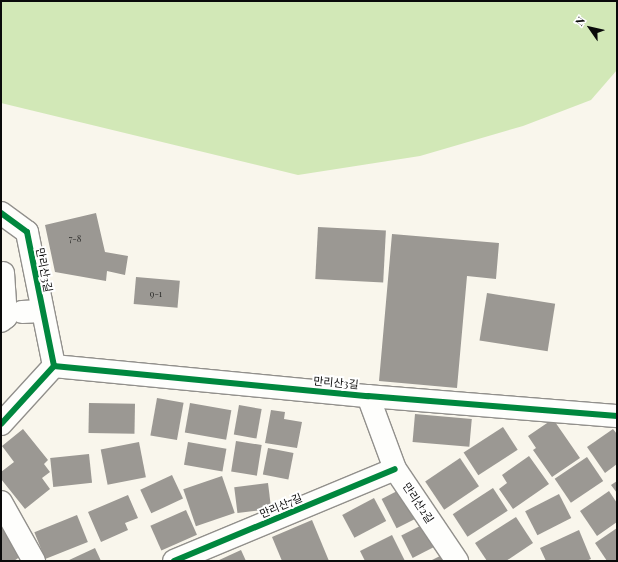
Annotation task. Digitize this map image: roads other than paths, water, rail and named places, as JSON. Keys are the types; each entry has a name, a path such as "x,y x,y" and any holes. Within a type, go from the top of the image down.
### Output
{"street":[{"name":"만리산3길","path":"1,213 27,232 32,312 54,366 368,396 617,416"},
{"path":"1,321 6,317 3,273"},
{"path":"1,424 54,366"},
{"name":"만리산2길","path":"368,396 395,469 457,561"},
{"name":"만리산7길","path":"174,561 395,469"},
{"path":"1,502 34,561"}]}
